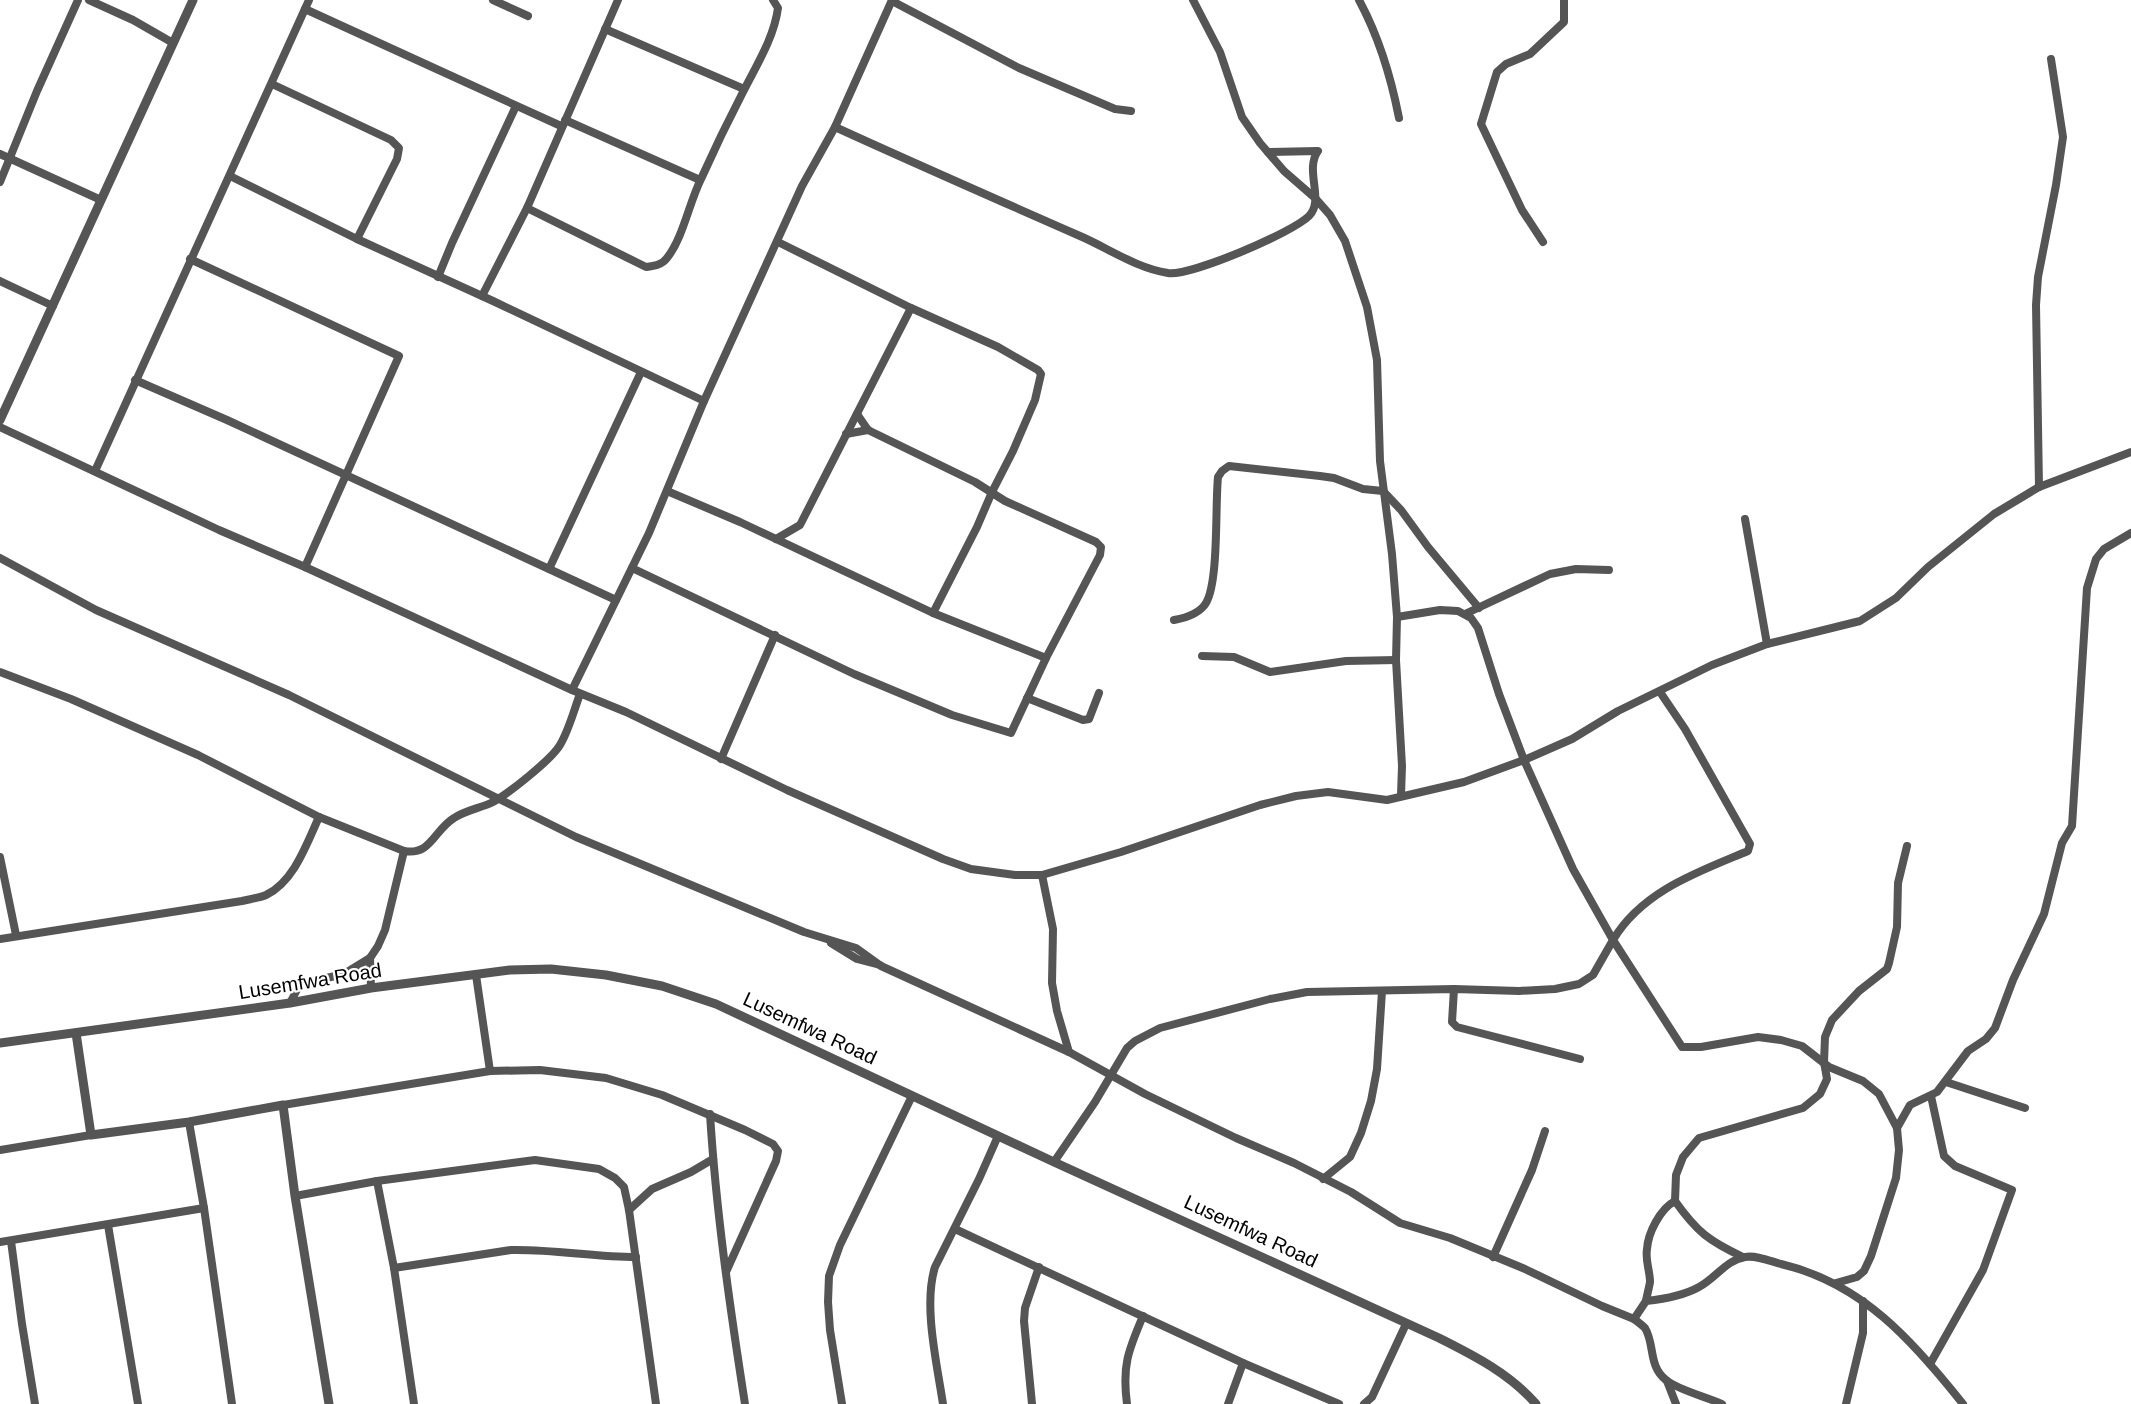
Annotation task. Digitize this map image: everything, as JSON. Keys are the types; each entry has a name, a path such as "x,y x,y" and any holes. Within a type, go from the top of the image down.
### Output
{"street":[{"path":"0,182 37,91 78,0"},
{"path":"89,0 133,20 173,43"},
{"path":"0,420 193,0"},
{"path":"95,471 309,0"},
{"path":"493,0 528,16"},
{"path":"482,296 527,208 618,0"},
{"path":"527,208 646,267 658,265 666,260 700,180 762,57 777,17 778,8 773,0"},
{"path":"0,672 71,699 198,755 320,817 404,851 414,853 424,849 455,817 500,798 552,756 560,745 576,692 615,600 668,491 704,401 802,186 835,127 892,0 1019,68 1115,109 1131,111"},
{"path":"1193,0 1220,52 1242,117 1284,171 1315,198 1330,215 1342,234 1367,307 1377,360 1380,460 1392,554 1397,617 1396,660 1401,732 1401,795"},
{"path":"1359,0 1369,19 1393,86 1399,118"},
{"path":"1543,242 1522,210 1481,124 1497,72 1506,64 1530,54 1564,22 1564,0"},
{"path":"305,9 516,106 700,180"},
{"path":"605,29 744,89"},
{"path":"2039,487 2036,305 2038,277 2063,137 2051,59"},
{"path":"272,84 391,140 399,148 397,159 357,240"},
{"path":"438,277 516,106"},
{"path":"835,127 1130,261 1170,273 1188,270 1236,255 1310,216 1315,207 1312,168 1317,151 1268,152"},
{"path":"0,154 101,200"},
{"path":"230,176 357,240 482,296 704,401"},
{"path":"778,242 911,308 998,347 1041,374 1035,400 1005,469 933,613"},
{"path":"190,259 399,356 305,567"},
{"path":"0,281 53,306"},
{"path":"776,539 800,525 911,308"},
{"path":"549,569 642,372"},
{"path":"135,380 615,600"},
{"path":"632,568 854,674 952,715 1007,733 1013,730 1046,658 1100,555 1101,547 1096,542 1005,501 975,482 868,430 857,414"},
{"path":"0,427 219,530 305,567 576,692 626,712 721,759 943,859 971,869 1015,875 1042,875 1121,852 1260,805 1296,796 1328,792 1387,800 1464,782 1524,760 1572,739 1618,711 1712,665 1767,644 1860,621 1896,598 1928,567 1994,514 2039,487 2131,452"},
{"path":"846,434 868,430"},
{"path":"1174,620 1196,612 1206,603 1212,585 1218,477 1229,466 1334,478 1363,489 1383,491 1401,510 1428,547 1479,608"},
{"path":"668,491 933,613 1046,658"},
{"path":"1745,519 1760,615 1767,644"},
{"path":"1897,1128 1910,1105 1937,1092 1968,1051 1986,1039 1995,1028 2013,980 2044,914 2062,843 2072,826 2087,588 2096,558 2104,549 2131,533"},
{"path":"0,558 96,610 289,695 576,837 828,941 856,948 881,966 1069,1052 1145,1094 1294,1163 1351,1192 1400,1223 1450,1238 1525,1269 1634,1319 1644,1327 1651,1356 1660,1374 1667,1381 1722,1404"},
{"path":"1465,614 1550,574 1576,569 1609,570"},
{"path":"1397,617 1440,610 1458,611 1471,618 1478,628 1498,694 1524,760 1573,869 1613,940 1682,1047 1701,1047 1758,1037 1802,1046 1834,1070 1863,1081 1879,1094 1897,1128 1899,1150 1896,1178 1864,1271 1857,1277 1836,1283"},
{"path":"721,759 775,635"},
{"path":"1202,656 1234,657 1270,672 1347,661 1396,660"},
{"path":"1054,1162 1095,1102 1127,1048 1135,1041 1160,1028 1260,1001 1307,992 1555,989 1579,984 1593,975 1620,927 1635,910 1663,890 1720,861 1750,849 1750,844 1685,729 1660,692"},
{"path":"1027,698 1083,720 1089,719 1099,693"},
{"path":"0,939 264,896 285,880 320,817"},
{"path":"1907,846 1898,882 1897,927 1887,969 1858,991 1833,1020 1825,1036 1824,1062 1827,1079 1820,1094 1803,1108 1700,1138 1683,1157 1676,1175 1674,1201 1693,1227 1718,1245 1743,1257 1790,1266 1836,1283 1863,1301 1887,1318 1963,1404"},
{"path":"290,1003 300,984 344,974 370,958 385,930 404,851"},
{"path":"0,857 16,936"},
{"path":"1042,875 1053,929 1052,983 1057,1011 1069,1052"},
{"path":"370,958 371,988"},
{"name":"Lusemfwa Road","path":"0,1043 290,1003 371,988 510,970 552,969 606,975 662,986 716,1004 1439,1338 1485,1361 1525,1391 1536,1404"},
{"path":"476,975 490,1071"},
{"path":"1454,989 1452,1022 1456,1027 1580,1059"},
{"path":"1323,1179 1350,1158 1362,1133 1377,1069 1382,992"},
{"path":"76,1033 91,1135"},
{"path":"0,1150 189,1122 490,1071 540,1070 606,1078 662,1095 710,1114 773,1144 778,1151 776,1161 726,1272"},
{"path":"1946,1082 2025,1108"},
{"path":"842,1404 828,1302 829,1276 840,1245 912,1096"},
{"path":"1930,1096 1944,1156 1955,1166 2012,1190 1983,1270 1930,1364"},
{"path":"282,1105 329,1404"},
{"path":"710,1114 726,1272 745,1404"},
{"path":"189,1122 204,1208 232,1404"},
{"path":"1493,1257 1532,1170 1545,1131"},
{"path":"943,1404 930,1309 930,1292 935,1267 998,1136"},
{"path":"629,1210 652,1189 691,1172 713,1159"},
{"path":"295,1196 377,1181 535,1160 599,1169 615,1178 624,1187 629,1210 656,1404"},
{"path":"377,1181 394,1268 414,1404"},
{"path":"1634,1319 1646,1300 1650,1282 1646,1250 1652,1229 1674,1201"},
{"path":"0,1242 204,1208"},
{"path":"108,1225 138,1404"},
{"path":"955,1229 1243,1363 1339,1404"},
{"path":"11,1241 21,1324 35,1404"},
{"path":"394,1268 511,1250 636,1257"},
{"path":"1646,1300 1668,1298 1701,1286 1720,1270 1743,1257"},
{"path":"1032,1404 1024,1321 1025,1308 1039,1267"},
{"path":"1846,1404 1863,1333 1863,1301"},
{"path":"1127,1404 1125,1363 1143,1316"},
{"path":"1364,1404 1372,1397 1406,1324"},
{"path":"1227,1404 1243,1363"},
{"path":"1667,1381 1676,1404"}]}
